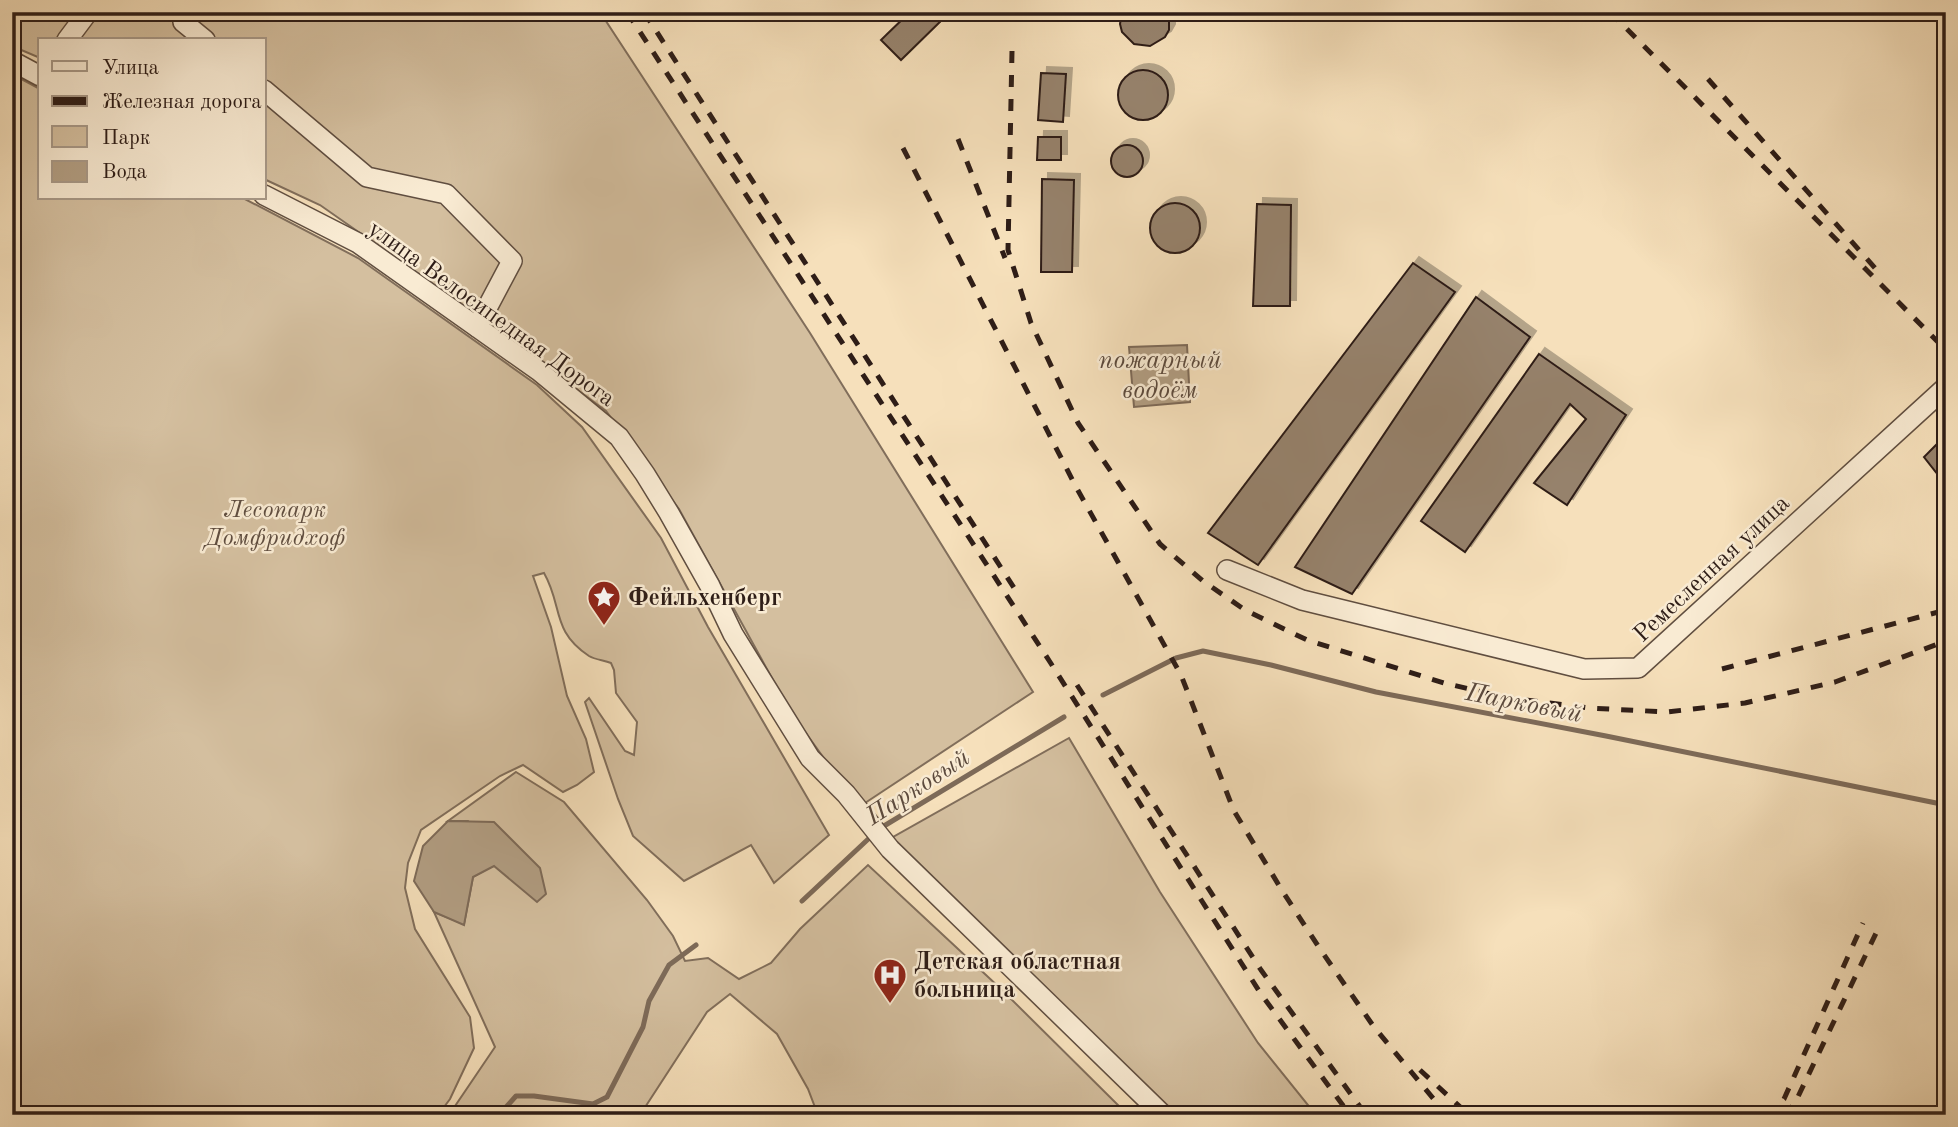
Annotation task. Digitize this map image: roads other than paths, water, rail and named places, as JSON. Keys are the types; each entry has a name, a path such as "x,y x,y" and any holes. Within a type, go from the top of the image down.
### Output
{"street":[{"path":"68,38 88,12"},
{"path":"181,16 203,38"},
{"path":"12,61 38,74"},
{"path":"266,92 367,177 446,194 512,261 477,327"},
{"name":"улица Велосипедная Дорога","path":"266,196 358,243 539,371 619,437 663,503 710,586 733,634 810,758 846,794 890,849 1163,1115"},
{"name":"Ремесленная улица","path":"1227,570 1302,600 1570,665 1584,668 1638,668 1946,387"}],"water":[{"name":"пожарный водоём","path":"1187,345 1190,402 1134,407 1129,347"},
{"path":"448,821 494,822 540,868 546,894 537,902 494,866 473,877 464,925 434,912 414,881 423,846"}],"waterway":[{"name":"Парковый","path":"1103,695 1176,658 1203,651 1376,692 1946,805"},
{"name":"Парковый","path":"802,901 879,829 1064,717"},
{"name":"Парковый","path":"499,1115 516,1096 593,1104 607,1097 643,1027 649,1001 669,965 696,945"}],"railway":[{"path":"627,12 1050,662 1261,994 1350,1115"},
{"path":"644,12 1016,591"},
{"path":"1610,12 1946,350"},
{"path":"1012,51 1008,250 1031,323 1078,423 1160,544 1203,581 1245,610 1307,640 1444,683 1503,697 1589,708 1667,712 1745,703 1835,682 1946,641"},
{"path":"1708,79 1875,268"},
{"path":"958,139 1005,258"},
{"path":"903,148 1075,485 1181,675 1234,811 1283,892 1374,1027 1447,1115"},
{"path":"1722,669 1946,610"},
{"path":"1077,685 1261,970 1366,1115"},
{"path":"1766,1115 1784,1099 1863,923"},
{"path":"1784,1115 1795,1103 1878,929"},
{"path":"1420,1070 1469,1115"}],"place":[{"name":"Фейльхенберг","path":"604,627"},
{"name":"Детская областная больница","path":"890,1005"}],"park label":[{"name":"Лесопарк Домфридхоф","path":"275,523"}]}
